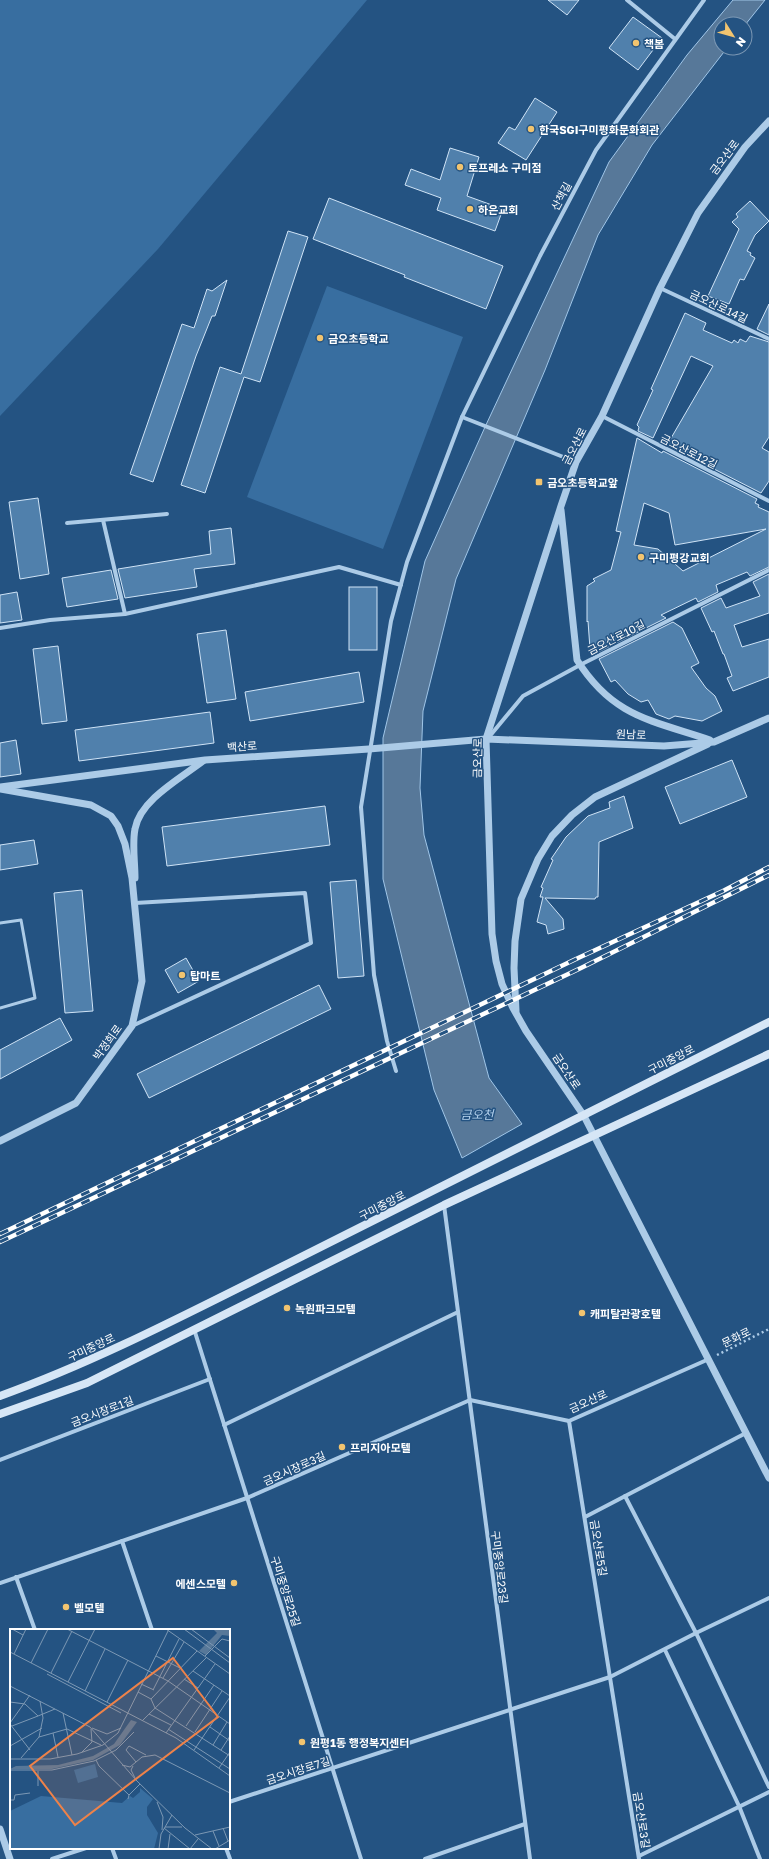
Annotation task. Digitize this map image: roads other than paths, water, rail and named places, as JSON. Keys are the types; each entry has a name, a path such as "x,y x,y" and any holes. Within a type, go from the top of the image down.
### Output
{"main road":[{"name":"구미중앙로","path":"0,1396 92,1360 584,1116 769,1022"},
{"path":"0,1414 87,1382 444,1205 769,1054"}],"street":[{"path":"627,0 675,39"},
{"name":"산책길","path":"396,1071 387,1041 374,975 361,807 369,749 391,621 407,562 462,417 540,256 596,150 704,0"},
{"name":"금오산로","path":"769,121 745,147 698,213 660,288 602,416 576,462 486,739 492,934 496,961 502,984 516,1013 584,1116 769,1478"},
{"name":"금오산로14길","path":"660,288 769,339"},
{"name":"금오산로12길","path":"602,416 769,501"},
{"path":"462,417 576,462"},
{"path":"561,506 577,660 580,665 588,677 600,690 614,703 628,712 647,720 714,742"},
{"path":"67,523 167,514"},
{"path":"104,520 124,614"},
{"path":"0,628 50,620 124,614 339,567 401,585"},
{"name":"금오산로10길","path":"486,739 523,696 580,665 769,570"},
{"name":"원남로","path":"486,739 664,746 714,742 769,718"},
{"name":"백산로","path":"0,788 205,760 369,749 486,739"},
{"path":"516,1013 515,948 521,899 538,860 552,836 572,815 595,797 714,742"},
{"path":"135,903 134,842 137,819 152,799 205,760"},
{"path":"0,788 91,805 111,816 118,826 125,844 135,903"},
{"path":"132,1026 311,943 305,893 135,903"},
{"name":"박정희로","path":"0,1141 76,1103 132,1026 142,981 135,903"},
{"name":"구미중앙로23길","path":"444,1205 530,1859"},
{"path":"224,1425 458,1312"},
{"name":"구미중앙로25길","path":"193,1329 361,1859"},
{"name":"금오산로","path":"470,1400 569,1421 709,1359"},
{"name":"금오시장로1길","path":"0,1460 210,1379"},
{"name":"금오시장로3길","path":"0,1583 247,1498 470,1400"},
{"name":"금오산로5길","path":"569,1421 610,1677"},
{"path":"585,1517 746,1432"},
{"path":"625,1496 696,1633 769,1787"},
{"path":"122,1541 152,1629"},
{"path":"16,1577 35,1629"},
{"path":"510,1711 610,1677 769,1598"},
{"path":"665,1650 738,1806 760,1859"},
{"name":"금오산로3길","path":"610,1677 639,1858 738,1806 769,1792"},
{"name":"금오시장로7길","path":"230,1802 510,1711"},
{"path":"425,1859 525,1824"},
{"path":"0,1829 10,1859"},
{"path":"52,1859 83,1849"},
{"path":"112,1849 116,1859"},
{"path":"226,1849 230,1859"}],"lane":[{"path":"0,923 21,920 34,998 0,1008"}],"water":[{"name":"금오천","path":"733,0 765,0 752,16 720,16"},
{"name":"금오천","path":"713,24 713,56 721,56 652,145 598,235 545,370 456,579 423,711 420,788 424,835 489,1078 522,1124 462,1158 434,1090 383,879 383,738 425,561 485,427 609,162 687,55"}],"railway":[{"path":"0,1234 576,959 723,891 769,867"},
{"path":"0,1242 581,968 769,875"}],"place":[{"name":"책봄","path":"636,43"},
{"name":"한국SGI구미평화문화회관","path":"531,129"},
{"name":"토프레소 구미점","path":"460,167"},
{"name":"하은교회","path":"470,209"},
{"name":"금오초등학교","path":"320,338"},
{"name":"금오초등학교앞","path":"539,482"},
{"name":"구미평강교회","path":"641,557"},
{"name":"탑마트","path":"182,975"},
{"name":"녹원파크모텔","path":"287,1308"},
{"name":"캐피탈관광호텔","path":"582,1313"},
{"name":"프리지아모텔","path":"342,1447"},
{"name":"에센스모텔","path":"234,1583"},
{"name":"벨모텔","path":"66,1607"},
{"name":"원평1동 행정복지센터","path":"302,1742"}]}
